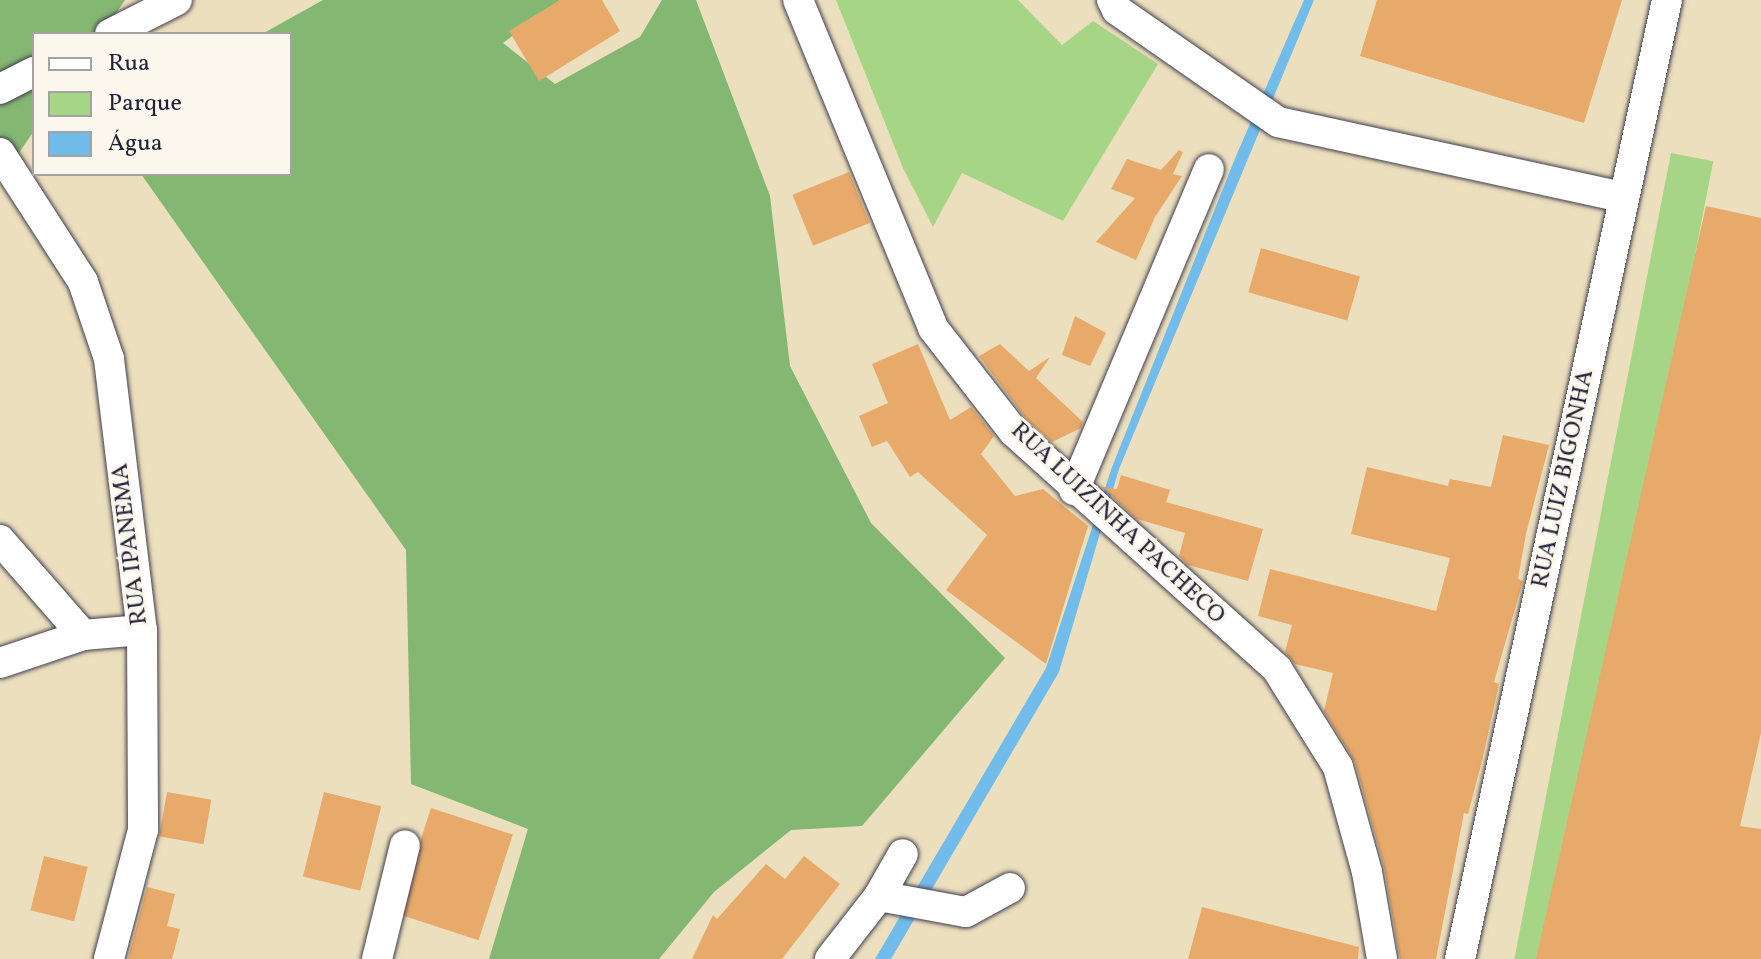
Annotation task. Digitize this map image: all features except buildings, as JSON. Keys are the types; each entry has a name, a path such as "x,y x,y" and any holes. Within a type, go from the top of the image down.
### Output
{"street":[{"path":"114,32 177,0"},
{"name":"RUA LUIZINHA PACHECO","path":"798,0 933,328 1014,432 1074,490 1277,669 1338,767 1367,872 1382,959"},
{"path":"1112,0 1117,10 1278,122 1621,197 1621,211"},
{"name":"RUA LUIZ BIGONHA","path":"1460,959 1667,0"},
{"path":"0,89 32,73"},
{"name":"RUA IPANEMA","path":"0,153 83,282 109,359 142,630 143,830 109,959"},
{"path":"1074,490 1209,169"},
{"path":"0,540 83,635"},
{"path":"0,663 83,635 142,630"},
{"path":"377,959 405,845"},
{"path":"830,959 887,898 903,854"},
{"path":"887,898 934,909 966,912 1010,888"}],"green space":[{"path":"0,0 125,0 103,32 32,32 32,134 18,154 0,154"},
{"path":"323,0 560,0 503,43 555,84 640,37 662,0 696,0 770,196 790,366 871,523 1005,658 862,826 791,830 714,892 659,959 489,959 528,829 411,784 406,550 142,176 292,176 292,32 266,32"},
{"path":"836,0 1018,0 1062,45 1093,21 1158,64 1063,221 962,173 933,227 903,168"},
{"path":"1671,153 1713,161 1558,959 1514,959"}],"water":[{"path":"1304,0 1314,0 1119,469 1059,672 891,959 875,959 1046,668 1112,467 1236,156"}]}
